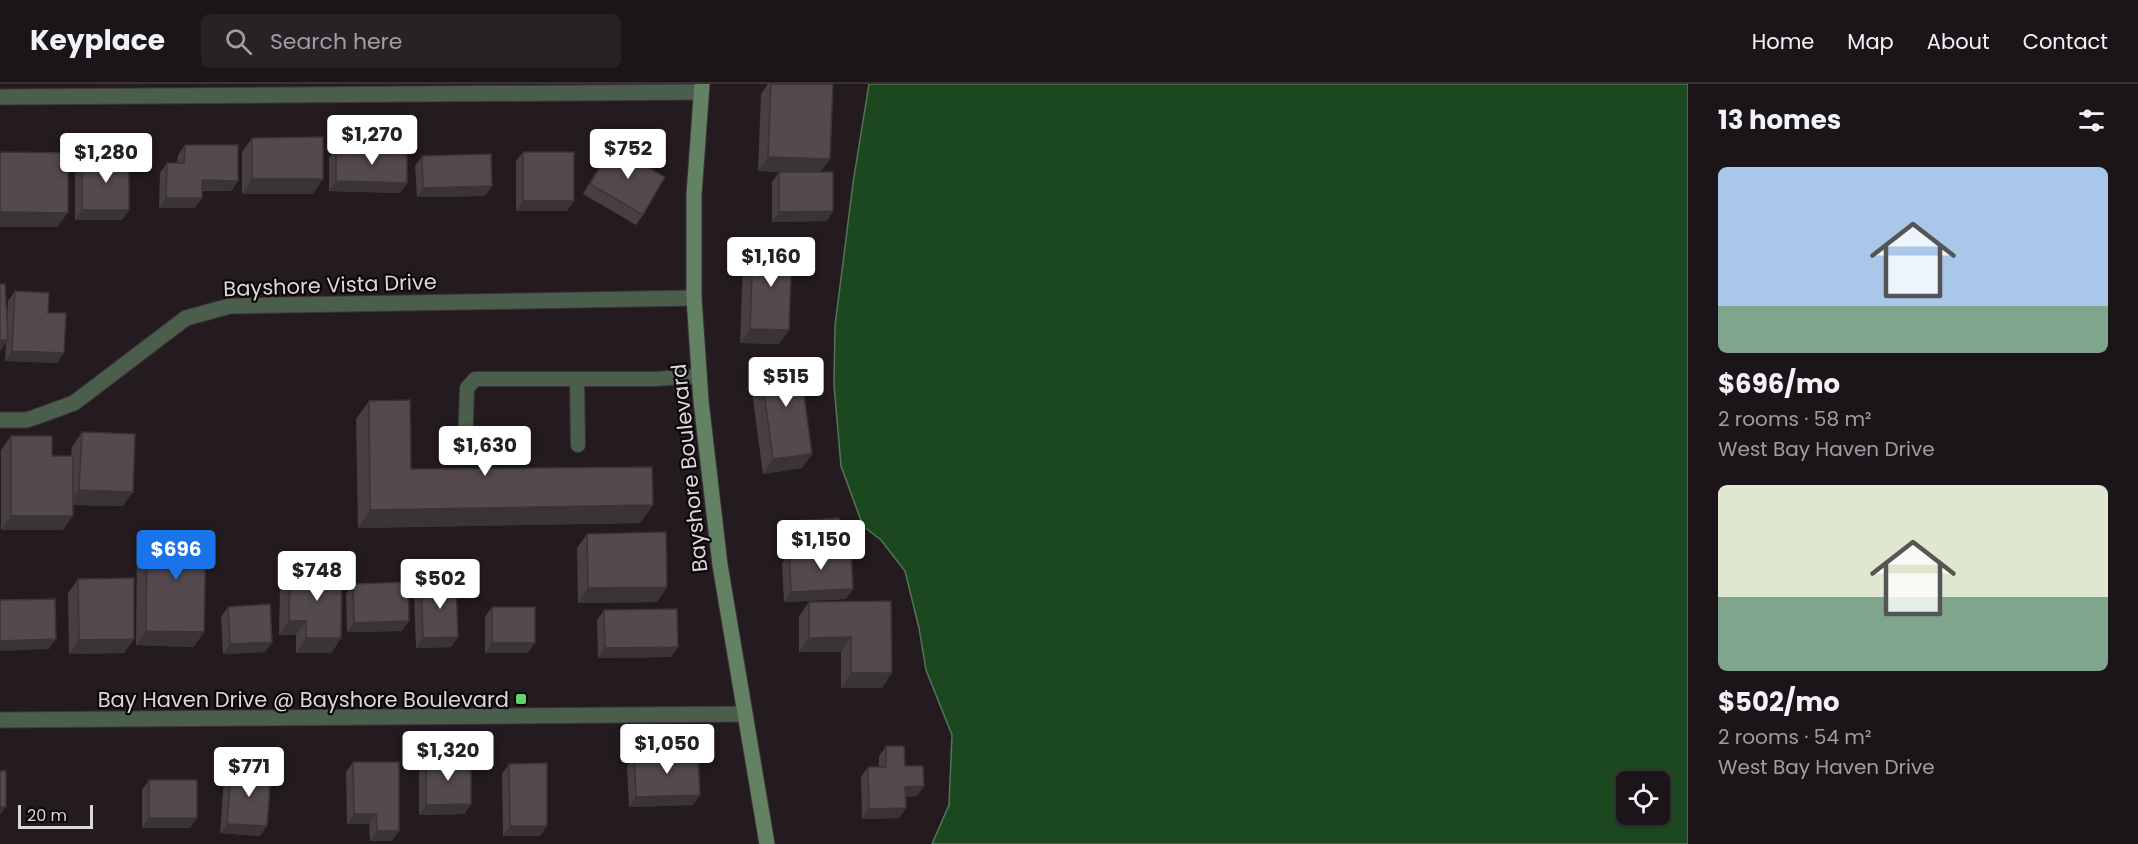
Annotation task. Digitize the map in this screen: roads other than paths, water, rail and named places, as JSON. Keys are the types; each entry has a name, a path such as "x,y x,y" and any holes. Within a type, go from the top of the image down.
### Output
{"street":[{"path":"0,97 701,88"},
{"name":"Bayshore Boulevard","path":"701,88 694,195 694,298 699,376 720,566 767,844"},
{"name":"Bayshore Vista Drive","path":"0,420 27,420 74,403 186,318 231,306 694,298"},
{"path":"0,720 745,714"}],"lane":[{"path":"465,449 467,388 475,379 577,380 699,376"},
{"path":"577,380 578,444"}],"place":[{"name":"Bay Haven Drive @ Bayshore Boulevard","path":"521,699"}]}
